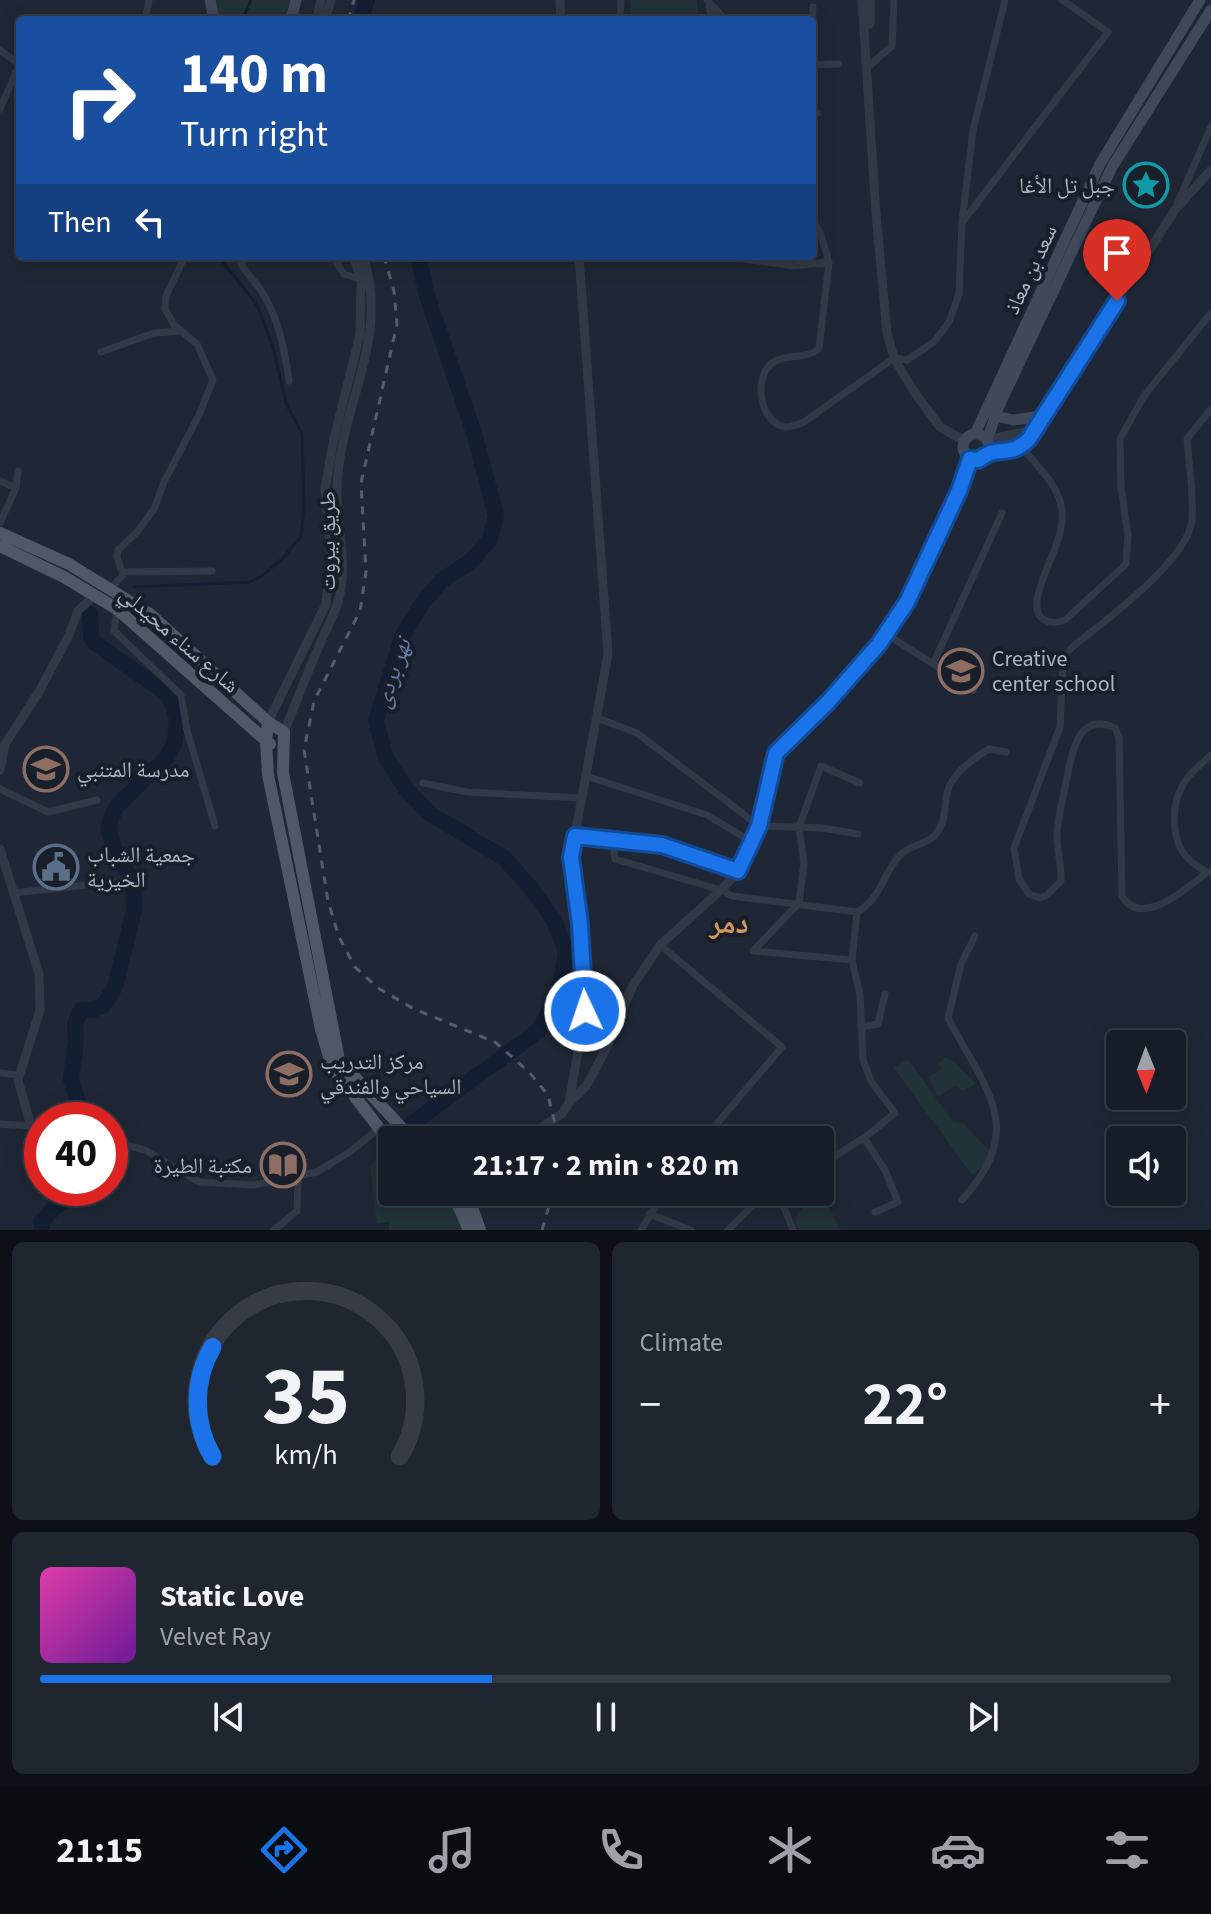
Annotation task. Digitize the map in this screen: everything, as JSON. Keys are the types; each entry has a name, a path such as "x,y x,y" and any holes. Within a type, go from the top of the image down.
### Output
{"main road":[{"name":"سعد بن معاذ","path":"970,437 1100,164 1200,0"},
{"name":"سعد بن معاذ","path":"987,440 1112,167 1211,10"},
{"path":"996,416 1013,420 1042,416"},
{"path":"970,437 987,440 988,453 982,459 970,459 963,449 970,437"},
{"path":"0,533 69,564 150,614 268,722 284,732 283,773 339,1060 400,1126"},
{"name":"شارع سناء محيدلي","path":"0,546 101,597 266,742 283,750"},
{"path":"268,722 268,775 321,1029 332,1067 378,1127"},
{"path":"458,1206 469,1230"},
{"path":"471,1206 480,1230"}],"street":[{"path":"862,0 887,333 894,358 940,427 970,437"},
{"path":"866,43 870,0"},
{"path":"868,67 892,46 894,0"},
{"path":"816,226 829,262 819,349 814,353 779,359 769,365 760,391 764,407 774,422 787,427 804,422 894,358 907,360 934,342 949,322 959,294 962,222 973,130 1005,0"},
{"path":"962,222 1108,32 1062,0"},
{"path":"812,16 813,7"},
{"path":"816,65 839,64"},
{"path":"0,109 16,74"},
{"path":"1175,210 1211,127"},
{"path":"988,453 1006,453 1021,446 1175,210 1211,170"},
{"path":"0,770 2,742 40,690 78,611 93,597 101,597 122,579 118,550 138,531 154,509 213,380 197,344 180,331 167,313 165,303 183,260"},
{"path":"239,260 263,293 275,321 289,381"},
{"path":"335,260 344,274 361,279"},
{"name":"طريق بيروت","path":"268,722 326,604 331,556 325,489 360,334 361,279 354,260"},
{"path":"284,732 338,601 343,558 337,488 343,444 361,382 370,334 371,282 364,260"},
{"path":"569,1103 585,1011 580,924 571,857 608,654 579,260"},
{"path":"753,260 794,266 829,262"},
{"path":"1021,446 1053,485 1062,513 1037,601 1040,617 1053,624 1065,620 1126,564 1128,536 1121,487 1120,439 1144,396 1211,313"},
{"path":"101,352 154,333 180,331"},
{"path":"1211,409 1187,439 1192,520 1188,535 1155,578 1071,648 1063,659 1060,727 1014,848 1019,879 1029,894 1040,898 1061,881 1057,825 1073,750 1084,730 1095,724 1107,724 1115,728 1119,737 1122,896 1128,906 1137,910 1150,908 1184,892 1209,872 1194,864 1181,851 1175,809 1181,788 1211,755"},
{"path":"987,440 1032,430"},
{"path":"544,1126 562,1114 587,1085 633,985 660,945 738,871 759,826 776,753 828,702 886,634 907,602 959,491 970,459"},
{"path":"0,523 16,488 18,471"},
{"path":"0,481 16,488"},
{"path":"933,664 1002,513"},
{"path":"123,572 212,571"},
{"path":"117,609 114,631 181,695 187,730 215,826"},
{"path":"886,634 974,690"},
{"path":"597,718 637,733 759,826 858,834"},
{"path":"612,840 615,859 721,890 732,896 857,912 870,904 902,853 934,838 942,825 953,780 977,756 989,749 1006,752"},
{"path":"852,960 753,951 799,903 804,863 799,827 821,766 860,783"},
{"path":"586,776 707,815 752,842"},
{"path":"423,783 467,792 582,798"},
{"path":"0,789 48,812 97,800"},
{"path":"575,836 662,845 738,871"},
{"path":"1,857 39,974 40,1010 18,1080 24,1102"},
{"path":"12,893 124,881"},
{"path":"834,1156 895,1113 871,1081 863,1060 860,995 852,960 857,912"},
{"path":"962,1200 991,1161 998,1137 996,1110 948,1018 961,964 975,936"},
{"path":"660,945 782,1047 715,1126"},
{"path":"861,1027 878,1024 885,994"},
{"path":"0,1073 20,1075"},
{"path":"0,1124 24,1126"},
{"path":"128,1146 145,1150 199,1182 254,1185 298,1178 335,1163 378,1129"},
{"path":"864,1138 885,1170 898,1202 875,1212"},
{"path":"274,1230 297,1211 298,1178"},
{"path":"641,1230 655,1206"},
{"path":"728,1230 752,1206"},
{"path":"782,1206 793,1230"},
{"path":"649,1214 691,1230"}],"shaded area":[{"path":"215,0 290,0 286,16 219,16"},
{"path":"630,0 697,0 699,16 632,16"},
{"path":"945,1058 954,1061 976,1084 962,1091 956,1085 938,1097 928,1077 942,1069 938,1063"},
{"path":"908,1059 953,1122 963,1123 990,1151 983,1167 972,1175 894,1068"},
{"path":"378,1157 378,1206 455,1206 465,1230 389,1230 389,1222 377,1224 370,1166"},
{"path":"828,1206 841,1230 799,1230 795,1223 802,1208"}],"waterway":[{"path":"244,16 251,0"},
{"name":"نهر بردى","path":"361,16 367,0"},
{"path":"134,587 250,582 283,558 301,536 304,506 302,434 286,403 273,347 257,305 221,260"},
{"name":"نهر بردى","path":"409,1126 538,1031 559,994 566,951 554,920 504,858 429,813 406,789 386,758 376,721 402,637 421,605 441,581 471,561 490,539 496,515 474,433 427,296 419,260"},
{"path":"78,1102 71,1079 75,1024 81,1010 103,1006 115,987 134,910 133,881 115,851 108,828 116,807 167,757 175,741 177,718 169,695 95,643 91,636 90,614"},
{"path":"42,1230 41,1222 56,1206"}],"railway":[{"path":"349,16 354,0"},
{"path":"385,260 394,291 397,324 361,483 366,572 360,611 314,701 304,750 328,901 339,937 355,967 378,988 414,1009 495,1042 529,1072 548,1095 556,1126"},
{"path":"542,1230 549,1206"}],"place":[{"name":"جبل تل الأغا","path":"1146,185"},
{"name":"Creative center school","path":"961,671"},
{"name":"مدرسة المتنبي","path":"46,769"},
{"name":"جمعية الشباب الخيرية","path":"56,867"},
{"name":"مركز التدريب السياحي والفندقي","path":"289,1074"},
{"name":"مكتبة الطيرة","path":"283,1165"}],"district":[{"name":"دمر","path":"729,923"}],"route":[{"path":"585,1011 580,924 571,857 575,836 662,845 738,871 759,826 776,753 828,702 879,644 907,602 959,491 970,459 982,459 988,453 1006,453 1029,439 1117,301"}]}
